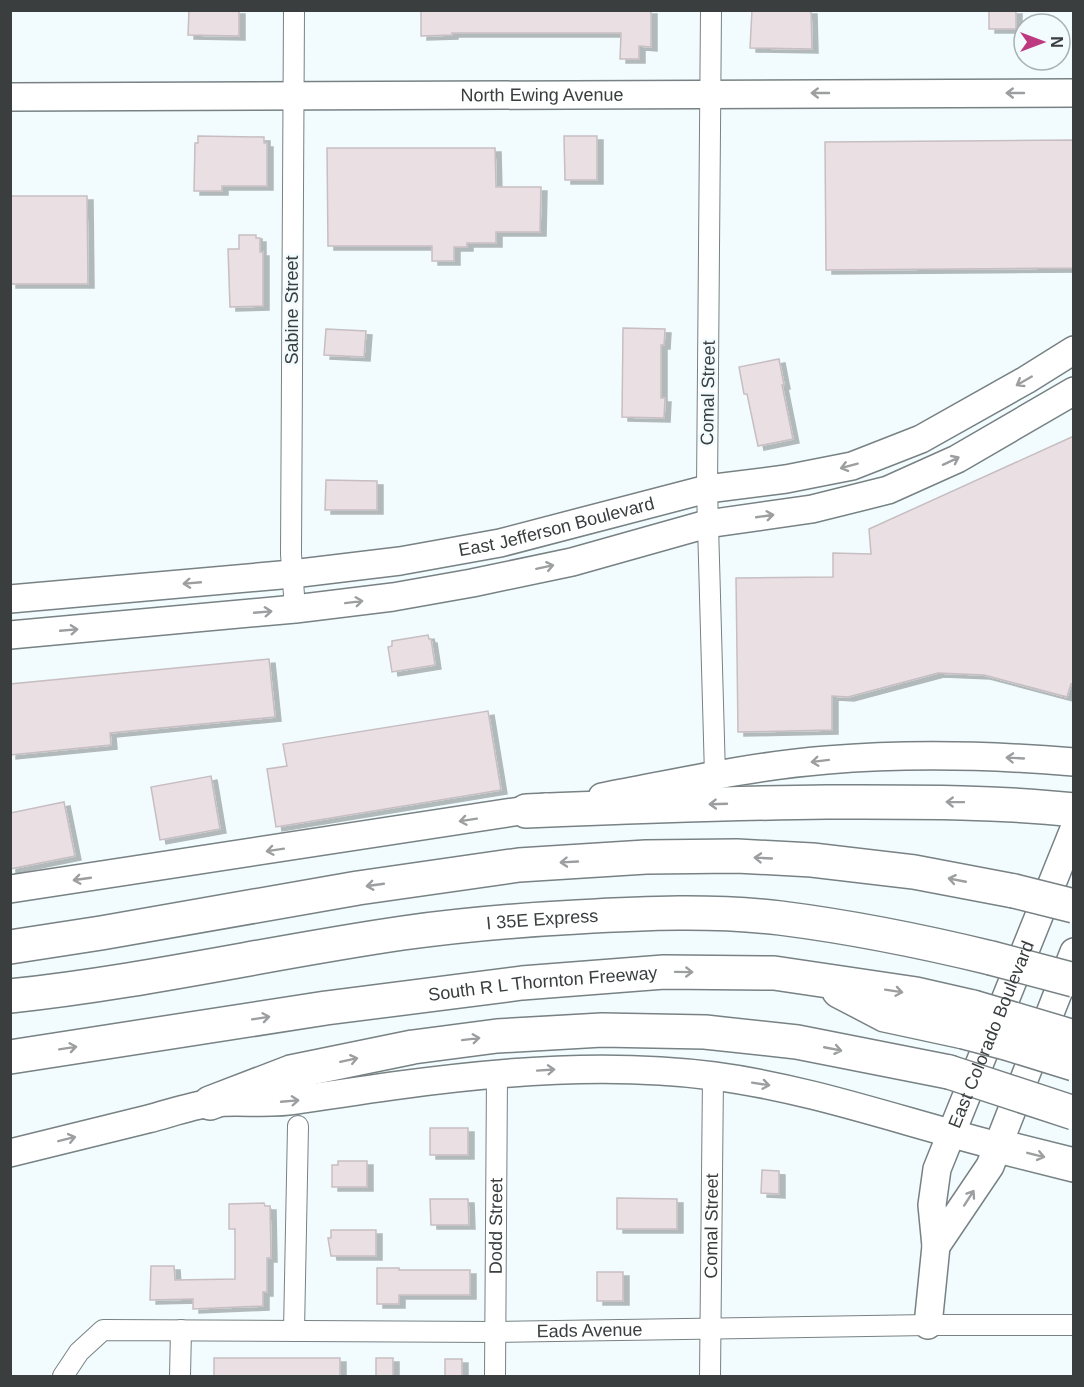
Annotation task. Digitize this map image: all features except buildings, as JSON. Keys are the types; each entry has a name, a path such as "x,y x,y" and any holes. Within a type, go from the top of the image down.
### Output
{"highway":[{"path":"526,811 763,803 948,802 1074,810"},
{"path":"10,947 358,888 519,865 646,857 737,856 812,860 914,872 1014,891 1074,906"},
{"name":"I 35E Express","path":"10,996 52,992 192,970 404,933 533,920 637,913 700,913 780,918 933,944 1074,980"},
{"name":"South R L Thornton Freeway","path":"10,1057 326,1008 522,983 664,972 774,973 816,979 885,1015 969,1020"},
{"path":"969,1020 1074,1037"},
{"path":"969,1020 1015,1046 1074,1064"},
{"path":"210,1104 291,1072 413,1047 497,1036 602,1030 705,1032 797,1042 950,1072 1074,1113"},
{"path":"998,1146 1074,1165"}],"main road":[{"name":"North Ewing Avenue","path":"10,97 1074,93"},
{"name":"East Jefferson Boulevard","path":"10,599 292,574 400,561 500,543 707,489 786,479 852,466 921,439 1026,381 1074,350"},
{"name":"East Jefferson Boulevard","path":"10,635 296,609 393,597 572,562 707,524 812,509 888,490 957,459 1074,391"},
{"path":"10,889 526,811 715,775 825,760 934,754 1074,762"},
{"name":"East Colorado Boulevard","path":"928,1325 936,1246 932,1205 937,1169 1074,829"},
{"name":"East Colorado Boulevard","path":"936,1246 990,1166 1074,952"},
{"path":"10,1153 210,1104 290,1101 399,1084 562,1069 639,1070 713,1076 771,1085 839,1101 998,1146"}],"street":[{"name":"Sabine Street","path":"294,10 292,574 296,609"},
{"name":"Comal Street","path":"711,10 707,524 715,775"},
{"name":"Dodd Street","path":"495,1377 497,1074"},
{"name":"Comal Street","path":"710,1377 713,1076"},
{"path":"294,1331 297,1126"},
{"name":"Eads Avenue","path":"63,1377 79,1352 103,1330 496,1332 1074,1325"},
{"path":"180,1377 181,1330"}]}
